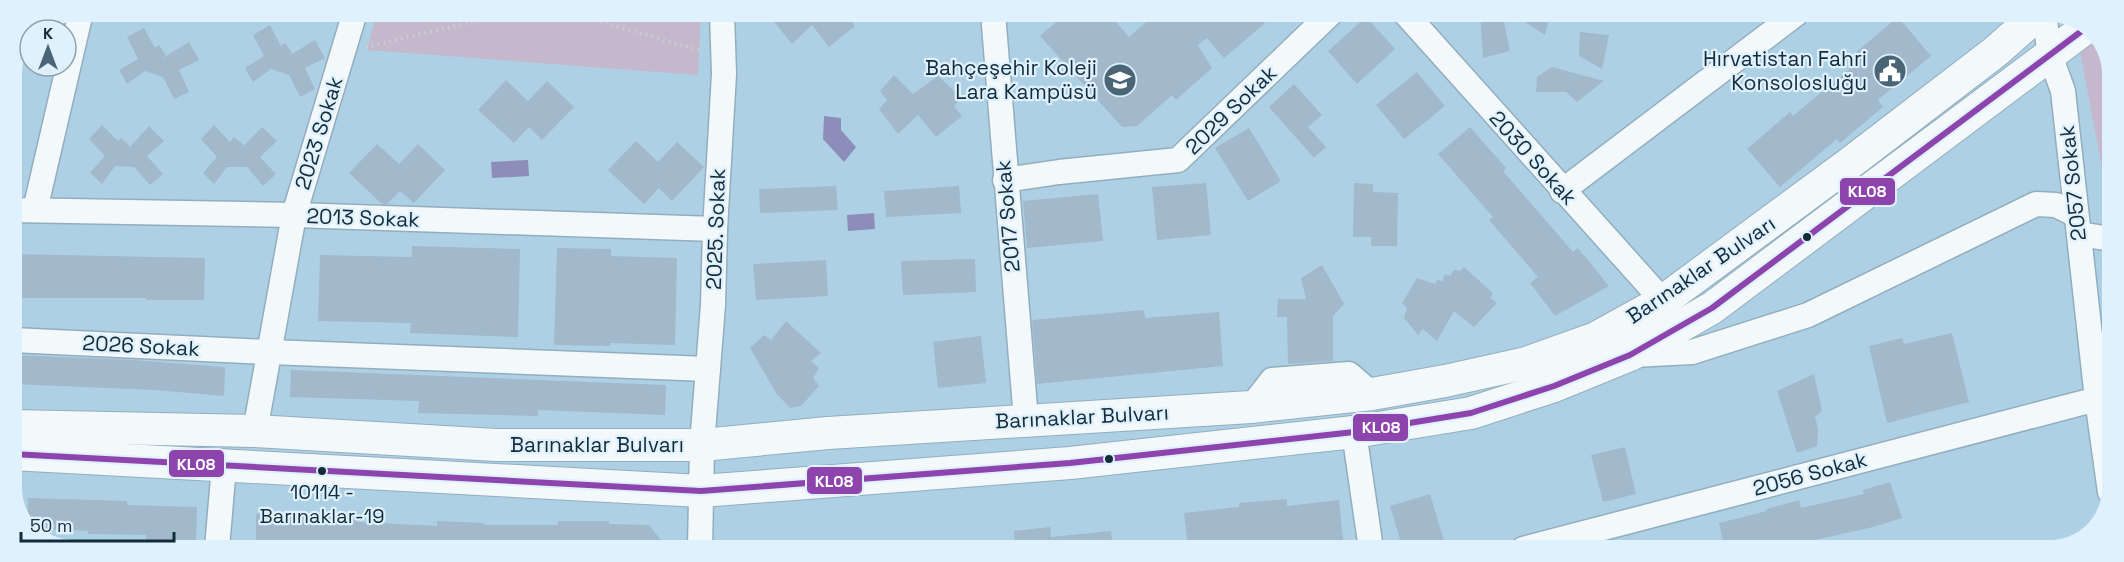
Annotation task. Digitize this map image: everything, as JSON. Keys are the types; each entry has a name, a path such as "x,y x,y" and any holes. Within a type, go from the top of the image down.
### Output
{"main road":[{"name":"Barınaklar Bulvarı","path":"23,426 255,431 496,445 702,445 828,433 1251,407 1372,394 1445,381 1526,363 1596,339 1663,301 1850,163 1995,52 2029,22"},
{"name":"Barınaklar Bulvarı","path":"23,455 701,491 1070,463 1354,432 1471,413 1554,386 1630,355 1713,308 2080,32"}],"street":[{"path":"23,210 78,22"},
{"name":"2023 Sokak","path":"255,431 294,215 352,22"},
{"name":"2025. Sokak","path":"700,540 702,445 713,305 723,57 722,22"},
{"name":"2017 Sokak","path":"994,22 1026,420"},
{"name":"2029 Sokak","path":"1005,180 1178,160 1322,22"},
{"name":"2030 Sokak","path":"1413,22 1663,301"},
{"path":"1562,190 1785,22"},
{"name":"2057 Sokak","path":"2045,22 2049,55 2063,91 2102,431"},
{"path":"1630,355 1692,352 1808,315 2036,204 2056,205 2077,225 2101,235"},
{"name":"2013 Sokak","path":"23,210 294,215 715,229"},
{"name":"2026 Sokak","path":"23,340 708,369"},
{"name":"2056 Sokak","path":"1558,540 2097,399"},
{"path":"1354,432 1370,540"},
{"path":"218,540 224,466"}],"path":[{"path":"342,53 472,22"},
{"path":"599,22 723,57"}],"shaded area":[{"path":"374,22 701,22 698,75 367,50"},
{"path":"2092,45 2099,58 2101,164 2080,51"}],"water":[{"path":"824,116 841,118 841,130 856,147 844,162 823,139"},
{"path":"528,160 529,176 492,178 491,162"},
{"path":"874,213 875,229 848,231 847,215"}],"building":[{"path":"774,22 852,22 855,26 829,47 812,25 792,44"},
{"path":"1056,22 1116,22 1129,37 1146,22 1265,23 1224,58 1207,38 1198,45 1212,68 1176,100 1172,95 1137,126 1122,127 1040,36"},
{"path":"1360,22 1371,22 1395,49 1357,84 1328,51"},
{"path":"1481,22 1504,22 1510,51 1483,58"},
{"path":"1524,22 1548,22 1545,35"},
{"path":"1892,22 1902,22 1931,56 1878,100 1883,107 1840,143 1837,139 1780,187 1747,149 1790,112 1793,116 1860,60 1855,53"},
{"path":"270,25 281,46 285,43 292,53 287,57 315,40 325,58 305,68 315,89 300,97 289,75 271,69 253,82 245,68 264,56 253,35"},
{"path":"144,28 155,48 159,45 166,55 161,59 189,42 199,60 179,70 189,92 174,99 163,77 145,71 127,84 119,70 138,59 127,37"},
{"path":"1580,32 1609,35 1602,69 1579,56"},
{"path":"1552,67 1604,81 1577,102 1566,92 1536,92 1537,77"},
{"path":"1417,72 1445,106 1404,139 1376,105"},
{"path":"894,75 913,94 938,76 962,98 954,106 962,116 936,137 918,115 898,134 879,109 887,100 880,91"},
{"path":"506,80 528,101 547,81 574,107 542,140 529,127 514,143 478,110"},
{"path":"1294,84 1322,115 1308,127 1326,147 1314,158 1269,107"},
{"path":"102,125 118,141 121,138 130,146 127,150 149,126 164,141 147,156 163,174 150,185 134,167 115,166 102,184 90,173 105,156 89,139"},
{"path":"214,125 230,142 234,137 244,145 240,150 262,127 277,141 260,157 276,174 263,186 247,167 227,167 214,184 203,173 217,157 201,139"},
{"path":"1470,127 1506,168 1503,171 1573,252 1578,248 1609,286 1555,316 1530,283 1538,277 1489,220 1493,217 1438,154"},
{"path":"1249,128 1281,181 1248,201 1215,148"},
{"path":"636,141 658,162 677,142 704,167 672,201 659,188 644,204 608,170"},
{"path":"377,144 399,164 418,144 445,170 414,203 400,191 387,204 382,204 349,173"},
{"path":"1206,183 1211,235 1157,240 1152,187"},
{"path":"1354,183 1373,184 1373,192 1398,193 1397,246 1371,246 1371,237 1353,237"},
{"path":"836,186 838,210 760,213 759,189"},
{"path":"959,186 961,213 886,217 884,191"},
{"path":"1098,194 1103,241 1027,248 1023,201"},
{"path":"412,246 520,249 518,337 410,333 411,323 318,321 320,255 412,257"},
{"path":"557,248 611,249 611,256 677,258 675,345 610,343 610,346 554,345"},
{"path":"22,254 205,258 204,300 146,300 146,298 23,298"},
{"path":"975,259 976,292 903,295 901,261"},
{"path":"826,260 828,296 756,300 753,264"},
{"path":"1322,265 1344,304 1333,316 1333,361 1288,364 1287,317 1277,317 1278,299 1306,299 1301,278"},
{"path":"1464,267 1493,293 1490,298 1497,303 1474,327 1454,311 1437,341 1423,329 1418,335 1404,318 1407,308 1402,303 1417,278 1435,284 1438,279 1442,282 1445,274 1450,276 1454,270 1460,271"},
{"path":"1144,310 1145,318 1219,312 1223,366 1037,384 1032,320"},
{"path":"786,321 821,353 811,361 819,368 813,378 819,386 801,406 790,408 776,393 750,348 764,335 771,340"},
{"path":"1952,333 1969,402 1887,423 1869,346 1902,338 1904,344"},
{"path":"981,336 986,383 938,388 933,342"},
{"path":"23,355 225,367 224,396 155,390 23,384"},
{"path":"291,370 666,385 665,415 538,410 538,416 418,413 419,401 290,397"},
{"path":"1814,374 1822,411 1815,417 1818,428 1817,446 1797,453 1777,391"},
{"path":"1625,447 1636,494 1603,502 1591,455"},
{"path":"1890,482 1902,518 1814,540 1723,540 1719,523 1799,500 1801,508 1864,494 1863,490"},
{"path":"1430,494 1444,540 1400,540 1390,506"},
{"path":"28,498 127,501 127,505 197,507 196,540 146,540 146,535 88,534 88,531 43,529 28,510"},
{"path":"1287,499 1287,506 1339,500 1343,540 1187,540 1184,513 1239,507 1239,503"},
{"path":"256,514 358,518 358,522 437,526 437,521 484,523 483,525 558,525 558,521 609,521 609,524 649,525 661,540 256,540"},
{"path":"1050,527 1051,537 1111,531 1112,540 1014,540 1014,531"}],"transit line":[{"name":"KL08","path":"23,455 701,491 1070,463 1354,432 1471,413 1554,386 1630,355 1712,308 2080,32"}],"place":[{"name":"Hırvatistan Fahri Konsolosluğu","path":"1890,71"},
{"name":"Bahçeşehir Koleji Lara Kampüsü","path":"1120,80"},
{"name":"10114 - Barınaklar-19","path":"322,471"}]}
